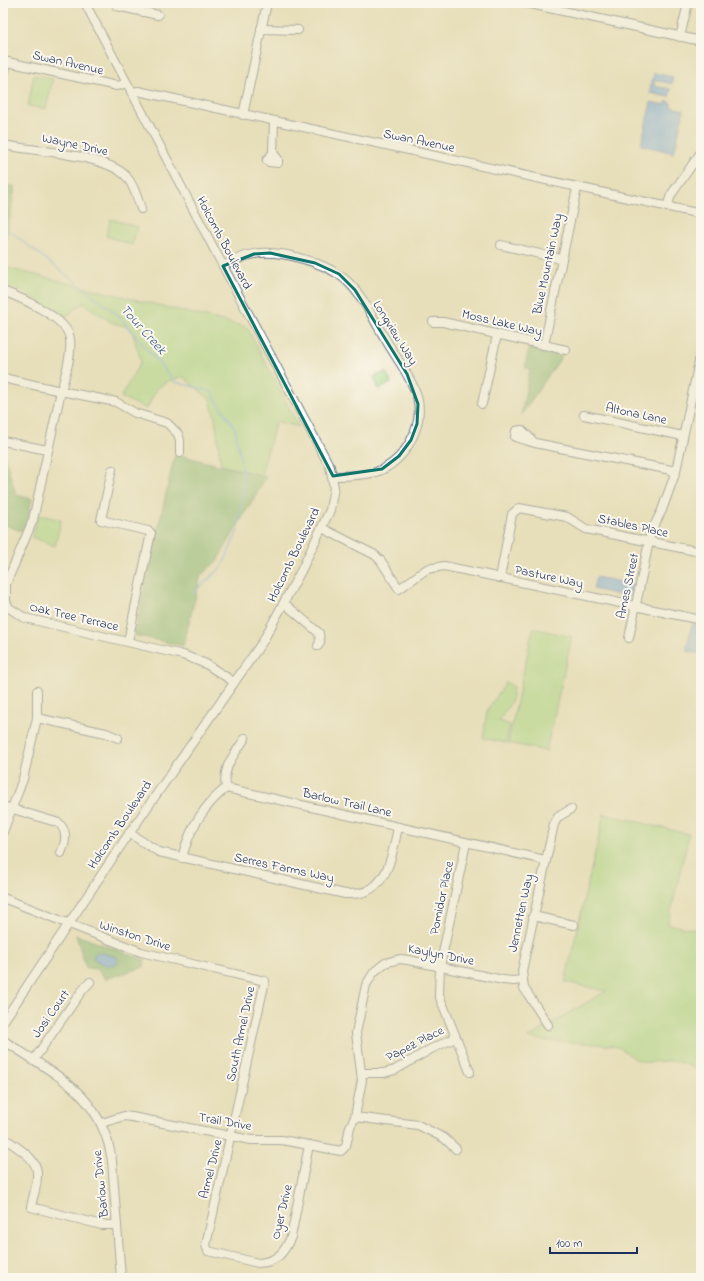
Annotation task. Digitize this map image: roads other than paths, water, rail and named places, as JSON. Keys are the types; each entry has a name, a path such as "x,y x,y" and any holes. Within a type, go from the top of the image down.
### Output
{"street":[{"name":"Holcomb Boulevard","path":"3,1022 129,833 263,642 322,528 332,504 334,487 333,476 324,455 85,3"},
{"path":"243,114 267,3"},
{"path":"526,3 701,41"},
{"path":"680,37 688,3"},
{"path":"117,6 143,7 158,15"},
{"path":"262,28 298,30"},
{"name":"Swan Avenue","path":"5,62 117,86 127,83"},
{"path":"3,79 5,62"},
{"name":"Swan Avenue","path":"131,92 138,91 701,214"},
{"path":"272,153 274,121"},
{"name":"Wayne Drive","path":"3,144 20,148 40,149 115,167 130,180 141,209"},
{"path":"667,207 671,195 701,152"},
{"name":"Blue Mountain Way","path":"544,345 577,188"},
{"path":"501,246 561,259"},
{"name":"Longview Way","path":"223,266 254,254 270,253 310,262 339,274 355,290 407,374 417,396 418,414 415,433 406,448 391,463 375,472 358,475 333,476"},
{"name":"Oak Tree Terrace","path":"3,291 22,298 66,327 70,337 71,346 47,450 33,520 6,584 6,601 14,612 25,618 128,641 196,659 234,682"},
{"name":"Moss Lake Way","path":"433,322 443,322 566,350"},
{"path":"482,404 497,334"},
{"name":"Ames Street","path":"629,638 649,541 676,471 683,436 698,384 701,352"},
{"path":"3,378 116,402 136,413 167,423 178,434 180,453"},
{"name":"Altona Lane","path":"584,415 683,436"},
{"path":"3,440 47,450"},
{"path":"535,443 676,471"},
{"path":"112,470 101,520 151,533 128,641"},
{"name":"Stables Place","path":"500,578 512,514 519,508 567,517 586,529 701,552"},
{"name":"Pasture Way","path":"322,528 375,555 385,565 399,589 423,572 435,566 444,566 561,592 701,620"},
{"path":"284,603 319,632 320,642 318,646"},
{"path":"3,832 23,779 37,718 37,691"},
{"path":"37,718 106,733 118,738"},
{"path":"182,858 188,837 193,828 212,799 226,788 224,777 226,768 245,738"},
{"name":"Barlow Trail Lane","path":"226,788 545,860"},
{"path":"3,806 58,823 63,828 66,838 61,853"},
{"name":"Jennetten Way","path":"548,1025 524,988 522,980 523,962 554,824 558,818 571,809"},
{"name":"Serres Farms Way","path":"129,833 159,852 345,894 361,893 372,888 381,879 388,869 398,827"},
{"name":"Pomidor Place","path":"466,842 440,966 439,995 455,1038 470,1072"},
{"name":"Winston Drive","path":"3,898 68,925 154,956 265,981"},
{"path":"533,916 574,925"},
{"name":"Kaylyn Drive","path":"345,1149 354,1117 362,1073 356,1047 356,1033 366,985 374,972 385,963 400,959 503,980 522,980"},
{"name":"South Armel Drive","path":"241,1093 265,981"},
{"name":"Josi Court","path":"34,1061 81,992 90,982"},
{"name":"Papez Place","path":"362,1073 384,1073 395,1070 431,1049 455,1038"},
{"name":"Barlow Drive","path":"3,1040 80,1093 93,1108 102,1123 110,1146 121,1278"},
{"name":"Armel Drive","path":"208,1251 206,1245 222,1167 241,1093"},
{"name":"Trail Drive","path":"102,1123 124,1116 252,1140 282,1140 338,1151 345,1149"},
{"path":"354,1117 418,1125 444,1138 456,1149"},
{"path":"3,1137 27,1155 36,1166 37,1178 31,1207 102,1225 117,1225"},
{"name":"Oyer Drive","path":"208,1251 258,1263 266,1263 280,1255 286,1249 291,1237 309,1145"}],"water":[{"path":"654,73 673,77 672,84 655,80 654,86 671,89 669,97 650,93 651,79 653,79"},
{"path":"667,101 671,103 671,107 684,110 674,153 641,145 651,102 665,105"},
{"path":"596,577 633,584 631,595 627,597 593,589"},
{"path":"692,624 701,626 701,654 686,651"},
{"path":"97,952 117,957 118,961 114,965 105,965 94,959 94,955"}],"waterway":[{"name":"Tour Creek","path":"3,226 117,314 175,382 210,391 235,428 241,461"},
{"name":"Tour Creek","path":"193,593 222,567 238,530 244,479 242,467"}]}
